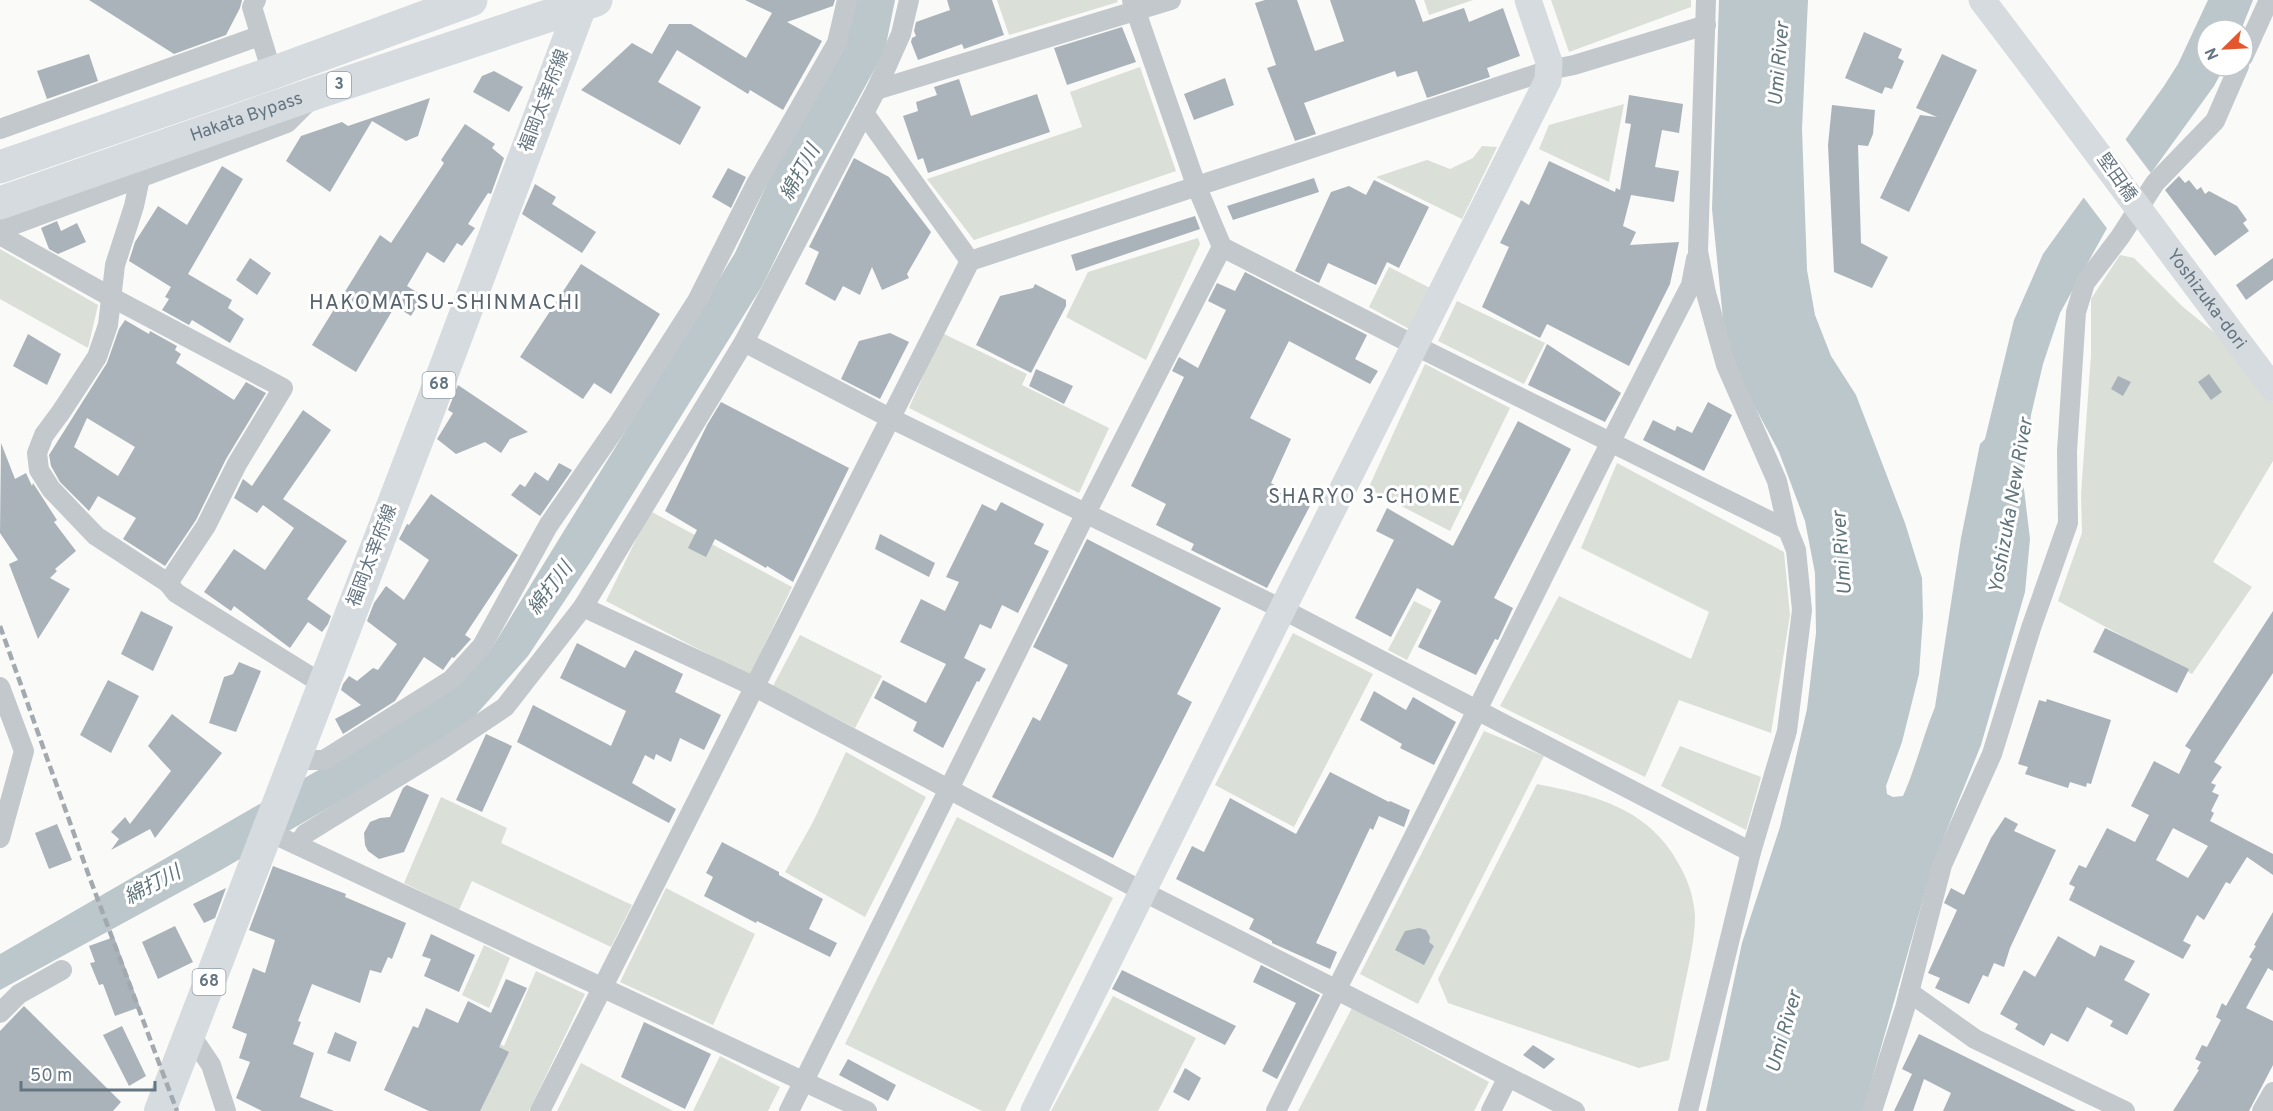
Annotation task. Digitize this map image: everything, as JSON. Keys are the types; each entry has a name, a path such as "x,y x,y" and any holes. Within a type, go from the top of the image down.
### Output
{"highway":[{"name":"Hakata Bypass","path":"0,167 272,73 471,0"},
{"name":"Hakata Bypass","path":"0,203 586,2"}],"main road":[{"name":"福岡太宰府線","path":"160,1111 190,1034 276,842 294,764 586,2"}],"street":[{"path":"256,0 252,7 272,73"},
{"path":"294,764 324,760 451,680 482,646 548,526 619,423 697,301 755,186 837,43 847,0"},
{"path":"276,842 305,834 441,750 505,707 583,607 744,342 876,90 901,34 909,0"},
{"path":"876,90 1134,6 1170,0"},
{"path":"1034,1111 1282,609 1548,80 1549,62 1527,0"},
{"path":"1276,1111 1478,710 1609,442 1690,285 1698,251 1706,0"},
{"name":"堅田橋","path":"1982,0 2095,147 2138,210"},
{"path":"2255,31 2269,0"},
{"path":"1134,6 1196,185 1222,248 1788,530"},
{"path":"540,1111 970,261 1548,70 1574,65 1706,25"},
{"path":"0,129 260,36"},
{"path":"1872,1111 1909,992 1942,865 1992,754 2031,628 2068,523 2067,451 2076,312 2085,283 2155,183 2215,121 2234,78"},
{"path":"0,230 287,123 316,93"},
{"path":"864,113 970,261"},
{"path":"140,178 134,206 115,265 108,325 97,357 44,435 37,453 39,470 51,489 96,536 168,583 176,593 324,685"},
{"name":"Yoshizuka-dori","path":"2138,210 2273,388"},
{"path":"0,235 283,388 237,464 206,526 168,583"},
{"path":"789,1111 1086,513 1222,248"},
{"path":"1688,1111 1751,852 1787,731 1802,610 1796,550 1788,530 1777,481 1726,365 1706,293 1698,251"},
{"path":"744,342 890,418 1282,609 1751,852"},
{"path":"583,607 753,686 1144,892 1575,1111"},
{"path":"0,687 24,751 0,838"},
{"path":"276,842 603,988 867,1111"},
{"path":"0,1013 20,994 62,970"},
{"path":"1909,992 1975,1039 2125,1111"},
{"path":"190,1034 211,1065 226,1111"},
{"path":"1491,1111 1508,1077"},
{"path":"2262,1111 2273,1092"}],"shaded area":[{"path":"997,0 1117,0 1118,2 1009,35"},
{"path":"1424,0 1473,0 1429,15"},
{"path":"1551,0 1691,0 1691,7 1569,52"},
{"path":"1140,67 1176,171 974,240 927,179 1082,127 1070,92"},
{"path":"1624,104 1609,182 1539,149 1549,125"},
{"path":"1482,146 1497,147 1462,219 1376,177 1427,160 1450,169 1473,158"},
{"path":"1198,238 1200,244 1146,360 1066,317 1088,272"},
{"path":"0,249 98,305 88,348 0,299"},
{"path":"2120,255 2134,258 2183,307 2225,341 2273,402 2273,461 2213,562 2252,587 2192,674 2058,601 2082,533 2081,494 2091,355 2091,299"},
{"path":"1389,267 1430,288 1411,330 1369,307"},
{"path":"1457,301 1545,343 1524,384 1438,341"},
{"path":"942,333 1027,374 1022,385 1109,428 1079,493 909,408"},
{"path":"1425,364 1510,408 1450,531 1368,489"},
{"path":"1617,463 1784,552 1790,615 1771,733 1679,700 1645,777 1500,706 1559,596 1691,659 1709,612 1581,548"},
{"path":"650,511 792,587 750,676 606,601"},
{"path":"1414,601 1432,610 1407,660 1388,650"},
{"path":"1293,633 1373,674 1294,827 1215,785"},
{"path":"800,635 882,676 855,728 773,686"},
{"path":"1484,731 1544,756 1418,1004 1360,974"},
{"path":"1680,746 1761,777 1746,830 1661,786"},
{"path":"846,752 926,797 865,917 785,872 813,822"},
{"path":"1537,784 1581,794 1621,808 1654,832 1669,848 1684,874 1694,903 1694,932 1669,1060 1639,1068 1448,1003 1438,979"},
{"path":"441,797 507,828 501,843 632,905 611,947 472,881 459,910 404,883"},
{"path":"957,817 1113,898 1005,1111 982,1111 845,1044"},
{"path":"666,888 755,934 713,1025 620,982"},
{"path":"484,945 510,958 489,1008 462,995"},
{"path":"536,971 585,994 529,1111 446,1111 480,1034 504,1046"},
{"path":"1113,996 1196,1038 1158,1111 1051,1111"},
{"path":"1352,1008 1489,1082 1474,1111 1298,1111"},
{"path":"720,1056 780,1087 768,1111 693,1111"},
{"path":"581,1063 673,1111 557,1111"}],"water":[{"name":"綿打川","path":"853,0 895,0 885,50 814,180 762,286 591,561 528,656 474,717 394,770 221,870 0,990 0,954 379,735 490,651 735,253"},
{"path":"1719,0 1808,0 1802,129 1807,270 1815,315 1831,356 1856,395 1905,523 1922,578 1923,617 1919,674 1902,742 1886,786 1887,794 1893,797 1903,796 1935,707 1961,538 1980,444 1985,439 2014,320 2043,254 2164,86 2178,64 2195,28 2195,78 2218,78 2154,169 2107,228 2060,313 2043,364 2031,415 2023,481 2030,539 2025,592 1981,745 1933,864 1863,1111 1706,1111 1742,943 1780,827 1807,709 1816,633 1815,573 1805,521 1779,452 1737,373 1725,339 1712,209"},
{"path":"2208,0 2253,0 2246,18 2200,18"}],"pier":[{"path":"2123,136 2153,176 2109,231 2081,194"}],"building":[{"path":"89,0 242,0 226,35 174,54"},
{"path":"745,0 835,0 833,6 787,22 822,41 783,110 750,90 748,94 677,50 658,82 701,107 680,145 581,90 632,43 652,54 669,24 691,24 746,58 772,13"},
{"path":"947,0 992,0 1004,35 964,49 962,44 918,60 911,42 916,36 914,31 916,22 950,10"},
{"path":"1265,0 1297,0 1315,51 1344,41 1330,0 1415,0 1423,22 1464,8 1469,22 1503,8 1520,56 1487,68 1490,77 1427,98 1417,71 1397,77 1395,71 1304,103 1316,134 1295,141 1267,68 1276,65 1255,3"},
{"path":"1122,27 1136,62 1067,85 1054,48"},
{"path":"1864,32 1902,49 1898,58 1904,61 1892,89 1885,87 1882,94 1845,78"},
{"path":"89,54 98,81 47,99 37,71"},
{"path":"1942,54 1977,70 1909,212 1880,198 1920,115 1937,117 1916,108"},
{"path":"494,71 523,87 509,112 473,92 482,76"},
{"path":"1225,78 1234,105 1194,120 1184,94"},
{"path":"959,79 971,116 1037,94 1050,132 928,173 923,158 918,160 903,116 918,111 916,102 937,95 934,87"},
{"path":"1629,95 1683,104 1679,133 1662,130 1655,167 1679,171 1674,202 1631,195 1623,226 1636,232 1630,245 1679,242 1670,284 1629,366 1547,324 1540,338 1482,307 1509,247 1500,243 1521,200 1529,205 1549,161 1615,192 1616,188 1620,190 1631,124 1625,123"},
{"path":"430,98 418,136 406,141 372,121 330,192 286,161 301,136 342,122 348,126"},
{"path":"1832,105 1875,110 1873,134 1868,146 1858,145 1861,243 1888,257 1872,288 1834,272 1828,145"},
{"path":"465,124 495,144 492,148 504,158 491,194 488,193 468,224 475,228 462,246 457,243 444,263 427,252 407,286 423,296 411,316 395,306 356,372 312,345 380,235 391,243 444,163 441,160"},
{"path":"854,158 889,177 931,232 907,274 909,278 882,290 872,267 860,295 843,286 835,301 805,284 819,252 809,247"},
{"path":"222,166 243,179 188,274 232,300 228,308 244,319 230,343 192,320 189,325 162,310 169,299 165,297 171,287 129,261 135,242 158,206 187,225"},
{"path":"728,168 746,177 731,208 712,197"},
{"path":"2179,176 2185,183 2189,180 2197,190 2201,187 2205,194 2209,191 2237,206 2247,220 2243,223 2249,231 2215,256 2165,190"},
{"path":"1314,178 1319,192 1233,220 1227,206"},
{"path":"1374,180 1429,207 1399,268 1387,262 1376,285 1328,263 1319,283 1295,271 1331,192 1349,186 1366,195"},
{"path":"535,184 556,197 552,204 596,232 582,253 522,214"},
{"path":"1195,216 1200,229 1076,271 1071,255"},
{"path":"57,221 61,231 77,223 86,242 58,254 49,249 41,228"},
{"path":"250,258 271,273 257,295 236,280"},
{"path":"2273,258 2273,280 2246,300 2236,285"},
{"path":"581,264 660,314 611,394 594,383 583,399 520,357"},
{"path":"1245,272 1367,335 1355,359 1378,371 1370,384 1289,341 1250,418 1291,439 1271,483 1311,504 1267,588 1191,550 1194,544 1156,525 1166,504 1131,486 1184,377 1172,371 1179,357 1198,368 1226,310 1208,301 1217,283 1235,291"},
{"path":"1035,284 1066,300 1066,306 1031,373 976,345 1000,296 1033,288"},
{"path":"125,320 177,346 175,350 181,354 176,363 234,400 246,382 266,393 226,459 196,520 165,566 123,539 136,518 98,496 89,511 60,482 51,466 49,455 107,363 119,329","holes":["87,418 135,447 118,476 74,447"]},
{"path":"890,333 909,342 880,399 841,379 859,341"},
{"path":"28,334 61,354 47,385 13,366"},
{"path":"1547,344 1621,393 1605,422 1528,385"},
{"path":"1036,369 1073,386 1064,404 1029,386"},
{"path":"2209,374 2222,392 2211,400 2198,382"},
{"path":"2118,376 2131,382 2123,396 2111,389"},
{"path":"458,385 528,432 510,439 501,453 485,442 456,454 437,439 453,413 448,410"},
{"path":"721,402 849,468 793,582 715,539 706,557 688,548 697,530 665,511 707,425"},
{"path":"1708,402 1732,415 1704,471 1643,440 1653,420 1675,431 1677,426 1692,433"},
{"path":"303,410 331,430 283,499 347,541 307,599 331,616 328,624 322,632 308,622 290,648 234,606 231,611 204,592 234,549 265,570 294,528 263,505 257,513 234,498 243,479 252,486"},
{"path":"1518,421 1571,449 1494,598 1513,608 1498,640 1495,639 1476,675 1418,647 1441,601 1417,588 1391,637 1355,618 1394,540 1376,531 1387,508 1453,546"},
{"path":"1,443 15,479 26,473 32,486 33,483 57,520 54,522 76,551 55,569 57,571 50,578 70,589 38,639 9,564 18,560 0,533"},
{"path":"559,463 572,470 540,516 511,495 520,484 525,487 535,472 548,481"},
{"path":"431,494 518,555 465,635 471,639 454,658 452,657 443,670 424,657 395,701 343,734 335,719 361,705 341,690 343,684 349,676 357,681 373,668 378,670 397,644 367,621 374,603 386,586 404,600 429,560 399,539 407,524 409,525"},
{"path":"1001,502 1044,524 1034,544 1049,551 1018,613 1002,605 991,629 980,624 964,658 986,669 979,682 977,681 943,748 913,731 917,722 874,698 883,680 926,703 946,664 900,642 921,599 945,611 959,582 946,577 982,504 996,511"},
{"path":"880,534 935,563 929,577 875,549"},
{"path":"1087,539 1221,608 1177,694 1192,702 1113,858 992,797 1033,717 1040,721 1068,665 1033,647"},
{"path":"141,611 173,627 153,671 121,654"},
{"path":"2273,611 2273,673 2214,762 2222,767 2211,783 2216,785 2212,792 2219,795 2211,811 2214,813 2210,821 2273,854 2273,875 2247,857 2230,884 2226,882 2204,920 2197,915 2183,941 2191,945 2183,959 2069,900 2075,887 2069,884 2079,865 2086,868 2107,828 2135,842 2149,815 2131,806 2154,761 2179,774 2191,750 2185,746","holes":["2173,828 2208,846 2188,878 2156,860"]},
{"path":"2105,628 2189,669 2177,693 2093,652"},
{"path":"577,643 625,668 635,650 683,674 675,692 721,715 704,750 680,738 671,762 656,754 654,760 645,755 632,783 676,809 669,823 517,742 533,705 611,746 626,711 560,678"},
{"path":"239,662 261,671 236,732 209,723 224,677 233,674"},
{"path":"108,680 139,696 111,753 80,735"},
{"path":"1374,691 1406,710 1413,697 1456,722 1434,765 1400,748 1402,744 1360,720"},
{"path":"2047,699 2111,720 2091,784 2087,783 2086,787 2070,782 2068,788 2025,774 2028,767 2018,764 2039,700 2046,702"},
{"path":"172,714 222,753 155,838 150,829 111,850 119,839 111,832 125,817 130,824 171,771 148,746"},
{"path":"486,734 512,746 482,812 456,800"},
{"path":"1330,772 1410,810 1404,827 1379,816 1373,830 1370,828 1316,943 1337,952 1330,969 1272,943 1249,929 1254,919 1176,879 1192,846 1204,852 1230,798 1296,834"},
{"path":"407,785 429,795 404,852 379,859 368,851 364,833 370,822 390,817 403,788"},
{"path":"2005,817 2018,824 2014,831 2056,850 2010,948 2004,967 1994,963 1988,977 1983,975 1969,1004 1935,988 1940,978 1928,973 1957,910 1944,903 1951,888 1964,895 1991,838"},
{"path":"57,824 72,860 49,869 35,833"},
{"path":"722,842 779,872 779,875 823,899 809,929 837,943 830,957 704,896 713,877 706,873"},
{"path":"273,866 346,894 345,897 406,923 392,959 388,957 381,973 370,970 360,1003 312,984 298,1021 301,1022 293,1044 314,1053 300,1097 334,1111 262,1111 236,1098 250,1062 239,1058 247,1034 232,1028 253,968 265,973 275,940 249,930"},
{"path":"226,888 215,918 204,923 193,904"},
{"path":"2273,912 2273,971 2268,968 2246,1008 2273,1021 2273,1065 2249,1111 2173,1111 2199,1070 2197,1069 2201,1062 2195,1059 2202,1045 2207,1047 2221,1020 2216,1017 2222,1003 2226,1006 2252,959 2249,957 2256,946 2254,945"},
{"path":"175,926 193,962 158,979 142,942"},
{"path":"1419,928 1426,930 1430,937 1429,942 1434,946 1424,965 1395,950 1405,931"},
{"path":"431,934 475,955 459,992 424,976 431,959 422,956"},
{"path":"2058,936 2095,957 2100,945 2135,961 2124,980 2150,994 2127,1035 2110,1026 2113,1021 2087,1007 2068,1042 2051,1033 2044,1046 2015,1029 2018,1024 2000,1014 2024,970 2035,977"},
{"path":"114,937 140,1007 115,1016 103,984 99,985 90,963 95,962 89,946"},
{"path":"1261,965 1320,995 1277,1079 1262,1071 1296,1003 1253,982"},
{"path":"1122,970 1236,1026 1225,1045 1112,989"},
{"path":"506,979 527,988 499,1047 509,1052 480,1111 429,1111 384,1090 413,1026 418,1028 426,1008 458,1023 468,1001 491,1013"},
{"path":"24,1006 121,1102 113,1111 0,1111 0,1031"},
{"path":"644,1022 711,1054 685,1109 621,1077"},
{"path":"122,1026 146,1076 129,1086 103,1035"},
{"path":"335,1032 357,1042 350,1062 327,1053"},
{"path":"1919,1034 2076,1111 1943,1111 1951,1093 1924,1079 1913,1111 1894,1111 1912,1074 1902,1069"},
{"path":"1533,1045 1555,1059 1544,1069 1523,1055"},
{"path":"848,1059 896,1085 888,1101 839,1075"},
{"path":"1185,1068 1201,1078 1189,1101 1173,1092"}],"railway":[{"path":"0,626 89,876 177,1111"}],"district":[{"name":"HAKOMATSU-SHINMACHI","path":"445,303"},
{"name":"SHARYO 3-CHOME","path":"1365,498"}],"water label":[{"name":"Umi River","path":"1780,64"},
{"name":"Yoshizuka New River","path":"2012,506"},
{"name":"Umi River","path":"1843,553"},
{"name":"Umi River","path":"1785,1032"}]}
